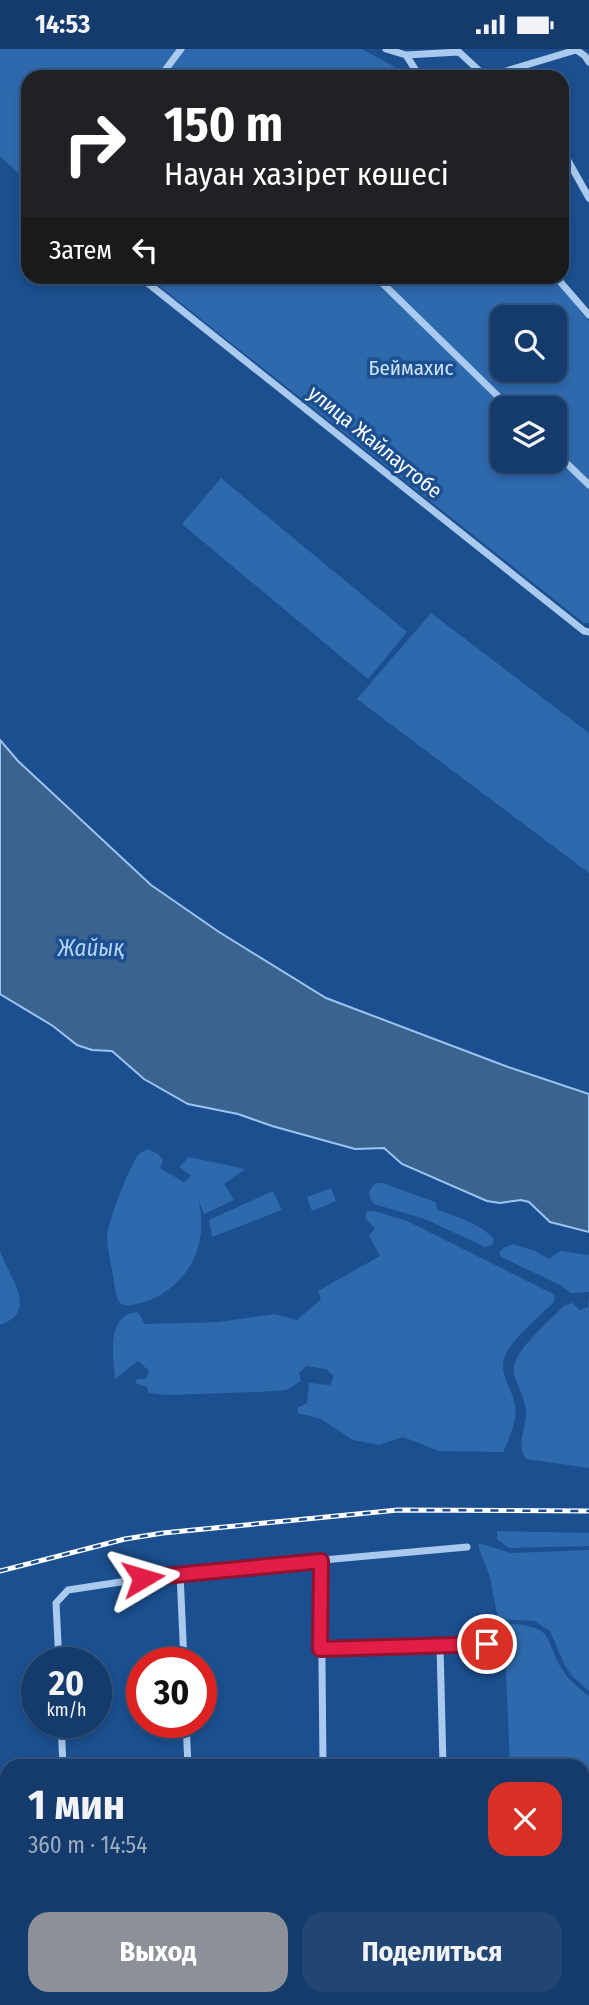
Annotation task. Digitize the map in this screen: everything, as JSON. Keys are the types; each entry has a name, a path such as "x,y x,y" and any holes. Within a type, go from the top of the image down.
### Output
{"street":[{"path":"169,70 181,49"},
{"path":"386,49 406,55 459,52 478,70"},
{"path":"509,70 575,50 588,58"},
{"path":"406,55 416,70"},
{"path":"569,162 589,198"},
{"name":"улица Жайлаутобе","path":"149,284 583,631 589,632"},
{"path":"383,284 498,396"},
{"path":"562,284 589,315"},
{"path":"567,464 589,485"},
{"path":"58,1647 57,1603 68,1590 180,1573 467,1547"},
{"path":"321,1561 323,1759"},
{"path":"180,1573 183,1647"},
{"path":"320,1649 487,1644"},
{"path":"440,1646 443,1759"},
{"path":"62,1738 63,1759"},
{"path":"187,1738 188,1759"}],"green space":[{"path":"0,49 362,49 396,70 21,70 21,175 0,157"},
{"name":"Беймахис","path":"157,284 557,284 589,321 589,623 584,623"},
{"path":"221,478 407,632 368,679 182,524"},
{"path":"431,613 589,733 589,873 357,699"},
{"path":"148,1149 163,1160 160,1168 184,1182 191,1176 179,1167 189,1157 245,1169 224,1184 234,1200 204,1214 198,1199 201,1215 199,1245 186,1272 164,1293 150,1300 127,1305 121,1304 116,1295 108,1231 132,1165 138,1155"},
{"path":"376,1183 383,1183 435,1202 438,1210 481,1228 493,1238 493,1244 485,1247 425,1219 374,1204 369,1193"},
{"path":"331,1188 336,1201 312,1211 307,1197"},
{"path":"273,1191 282,1210 212,1237 209,1220"},
{"path":"367,1211 407,1221 555,1295 554,1302 519,1336 504,1359 505,1377 516,1411 503,1452 439,1451 403,1437 379,1445 353,1440 321,1419 298,1413 297,1408 307,1403 309,1383 330,1385 334,1376 326,1369 306,1366 299,1373 301,1381 286,1390 258,1392 169,1395 149,1393 147,1387 135,1383 137,1379 146,1379 149,1371 138,1361 115,1379 113,1348 116,1328 128,1315 138,1312 145,1324 218,1322 275,1314 297,1320 321,1299 318,1291 380,1256 369,1236 375,1228 365,1218"},
{"path":"513,1244 549,1259 560,1251 589,1255 589,1292 571,1293 501,1257 499,1253 503,1248"},
{"path":"0,1251 15,1282 20,1302 12,1319 0,1325"},
{"path":"589,1296 589,1468 526,1459 521,1443 526,1410 514,1374 514,1366 524,1347 565,1305 573,1303 579,1310 588,1307"},
{"path":"497,1531 589,1533 589,1546 509,1548 497,1539"},
{"path":"479,1543 511,1553 589,1550 589,1691 565,1666 550,1631 534,1621 498,1619 490,1577"},
{"path":"505,1625 527,1626 543,1632 564,1673 589,1696 589,1759 510,1759"}],"water":[{"name":"Жайық","path":"0,740 18,761 151,885 219,932 326,998 508,1067 589,1094 589,1232 550,1222 529,1202 487,1201 402,1164 384,1148 355,1149 238,1114 188,1104 144,1079 112,1051 92,1050 77,1045 53,1026 0,994"}],"railway":[{"path":"0,1571 125,1539 163,1533 398,1510 589,1511"}],"route":[{"path":"143,1578 321,1561 320,1649 487,1644"}]}
